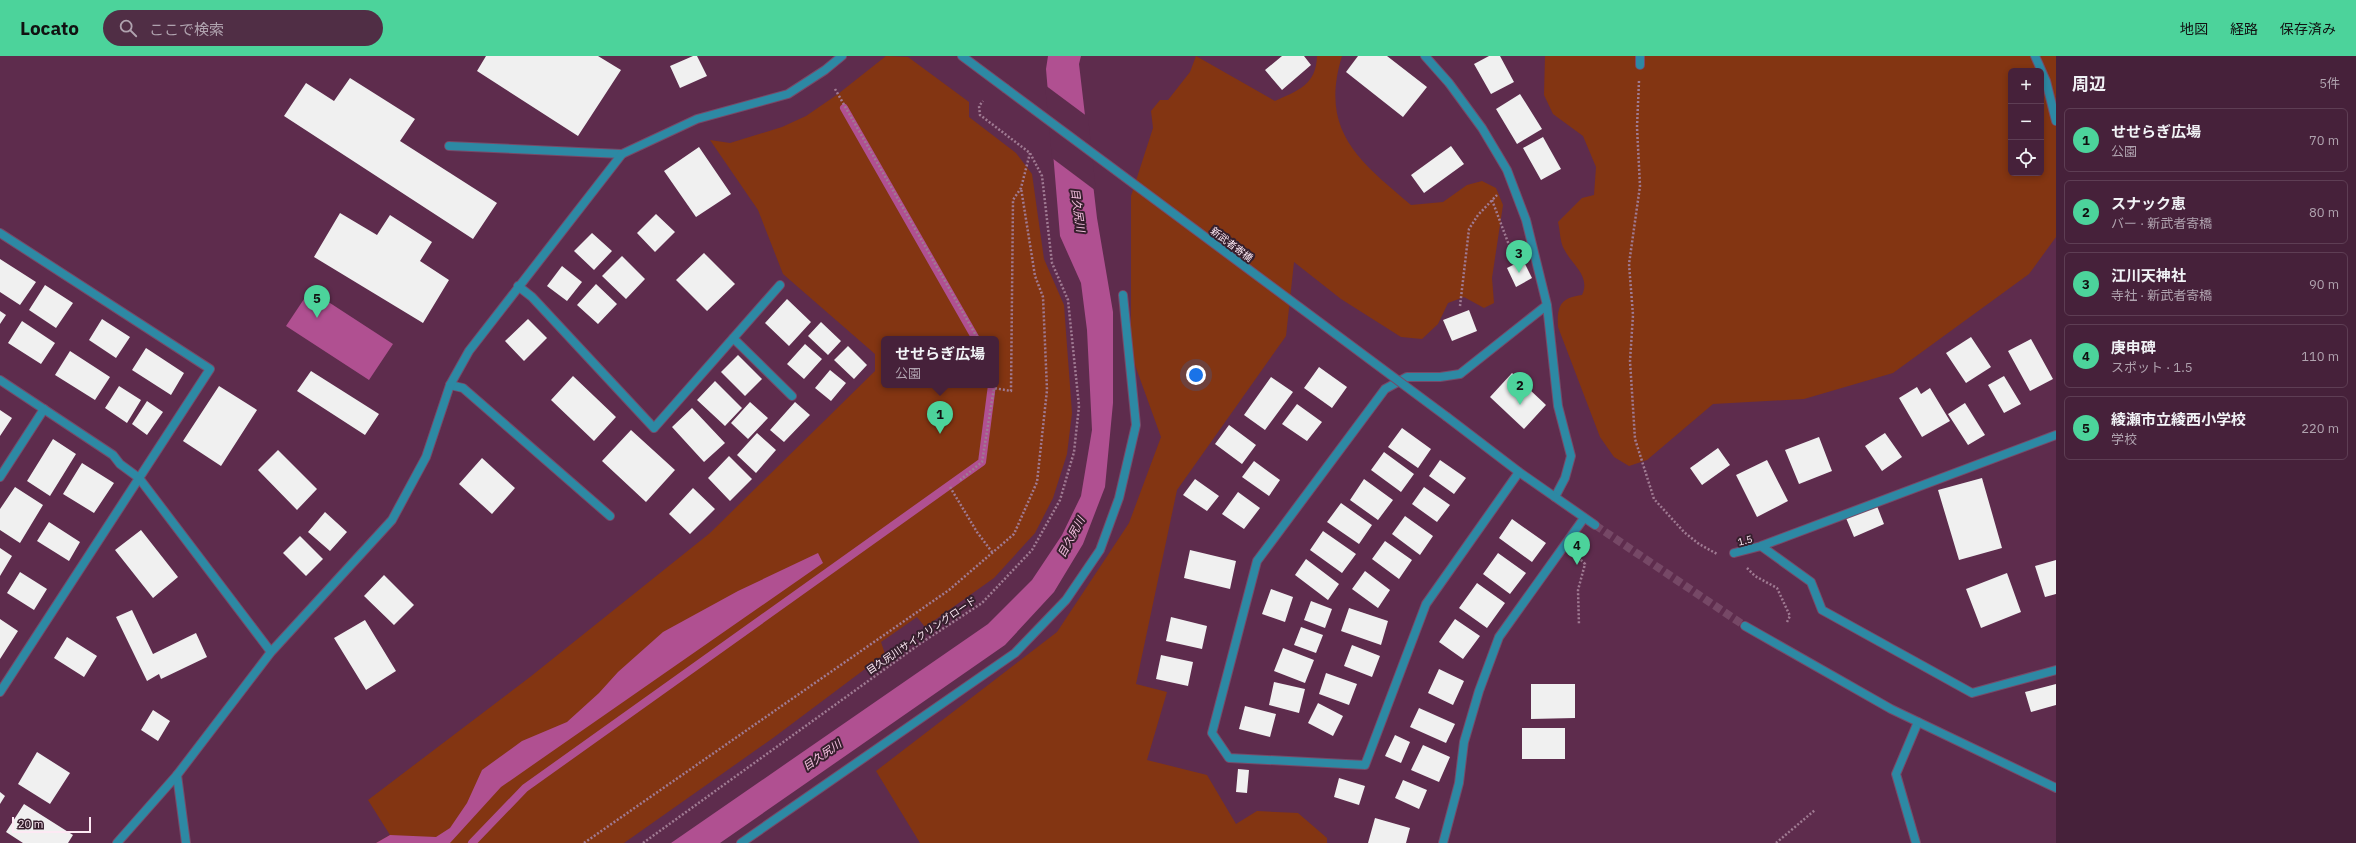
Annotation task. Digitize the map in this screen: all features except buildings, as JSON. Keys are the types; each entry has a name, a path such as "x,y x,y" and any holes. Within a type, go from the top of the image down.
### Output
{"street":[{"path":"449,146 622,154 697,120 788,94 825,70 842,56"},
{"name":"新武者寄橋","path":"962,56 1520,472 1595,525"},
{"path":"1425,56 1449,83 1482,128 1507,170 1526,220 1547,305 1558,406 1571,456 1565,478 1555,497"},
{"path":"2035,56 2046,81 2056,121"},
{"path":"117,843 177,775 271,652 392,520 426,457 450,385 469,352 518,286 622,154"},
{"path":"0,233 210,369 0,692"},
{"path":"518,286 532,297 654,428 780,285"},
{"path":"741,843 1015,653 1066,600 1100,550 1119,498 1136,425 1123,295"},
{"path":"1520,472 1426,604 1365,765 1229,758 1212,733 1257,561 1384,389 1407,377 1440,377 1460,374 1547,305"},
{"path":"733,338 792,396"},
{"path":"0,380 113,456 120,464 139,478 271,652"},
{"path":"450,385 463,388 610,516"},
{"path":"0,477 44,409"},
{"name":"1.5","path":"1734,553 1761,546 2056,435"},
{"path":"1444,843 1460,783 1464,742 1483,679 1499,637 1584,518"},
{"path":"1761,546 1811,582 1822,610 1972,693 2056,670"},
{"path":"1744,626 1918,722 2056,788"},
{"path":"1916,843 1896,774 1918,722"},
{"path":"177,775 186,843"}],"path":[{"path":"1640,60 1637,127 1640,186 1629,264 1633,315 1630,368 1635,439 1654,499 1666,514 1699,544 1716,554 1734,553 1755,576 1777,588 1790,616 1787,622"},
{"path":"835,89 976,336"},
{"name":"目久尻川サイクリングロード","path":"643,843 921,643 982,603 1032,550 1060,500 1074,452 1079,406 1068,300 1052,263 1042,176 1030,153 980,115 979,106 983,101"},
{"path":"999,388 1010,391 1013,200 1021,188 1030,153"},
{"path":"1460,306 1469,229 1478,214 1492,200 1512,184"},
{"path":"584,843 949,590 1014,534 1037,482 1047,390 1042,297 1035,276 1021,188"},
{"path":"1492,200 1515,261"},
{"path":"960,480 982,462 994,388"},
{"path":"950,487 977,532 992,552"},
{"path":"1579,625 1578,590 1585,564"},
{"path":"1776,843 1815,810"}],"shaded area":[{"path":"886,56 908,57 969,102 969,117 1016,153 1032,174 1044,259 1064,305 1072,413 1067,454 1053,498 1035,533 994,578 925,627 917,617 881,642 885,654 773,738 624,843 376,843 390,835 368,800 530,677 710,533 875,371 875,354 783,274 758,210 710,140 730,143 782,127 806,116 838,94"},
{"path":"1196,56 1275,101 1299,90 1310,80 1316,66 1317,56 1342,56 1336,82 1336,105 1340,125 1348,142 1375,174 1411,205 1443,202 1467,185 1482,181 1496,188 1503,205 1492,278 1494,303 1484,308 1464,297 1448,303 1438,324 1422,339 1401,337 1341,299 1294,262 1286,336 1177,490 1136,684 1167,692 1147,760 1207,775 1236,824 1257,811 1298,813 1327,838 1327,843 920,843 876,771 1057,632 1129,523 1161,437 1131,354 1131,196 1153,128 1151,111 1160,100 1168,100 1190,72"},
{"path":"1545,56 2056,56 2056,237 2029,274 1893,373 1804,399 1713,404 1647,460 1629,466 1614,457 1600,437 1558,327 1558,314 1561,304 1569,298 1582,295 1584,282 1582,276 1567,255 1563,246 1558,222 1582,198 1594,195 1596,167 1583,136 1553,114 1544,95"}],"water":[{"name":"目久尻川","path":"1048,56 1081,56 1079,64 1097,218 1113,312 1113,403 1105,487 1083,544 1054,592 1005,645 720,843 671,843 988,624 1032,580 1062,535 1081,496 1092,430 1087,330 1081,283 1060,236 1046,69"},
{"path":"310,290 393,344 369,380 286,326"},
{"path":"818,553 823,563 501,787 450,843 376,843 390,835 436,837 450,828 467,803 482,770 522,741 567,722 599,693 618,672 663,632 738,591"}],"pier":[{"path":"1045,85 1088,117 1096,191 1052,158"}],"waterway":[{"path":"844,108 974,336"},
{"path":"472,843 525,788 982,462 992,388"}],"tunnel":[{"path":"1595,525 1745,626"}],"place":[{"name":"江川天神社","path":"1519,273"},
{"name":"綾瀬市立綾西小学校","path":"317,318"},
{"name":"スナック恵","path":"1520,405"},
{"name":"せせらぎ広場","path":"940,434"},
{"name":"庚申碑","path":"1577,565"}]}
